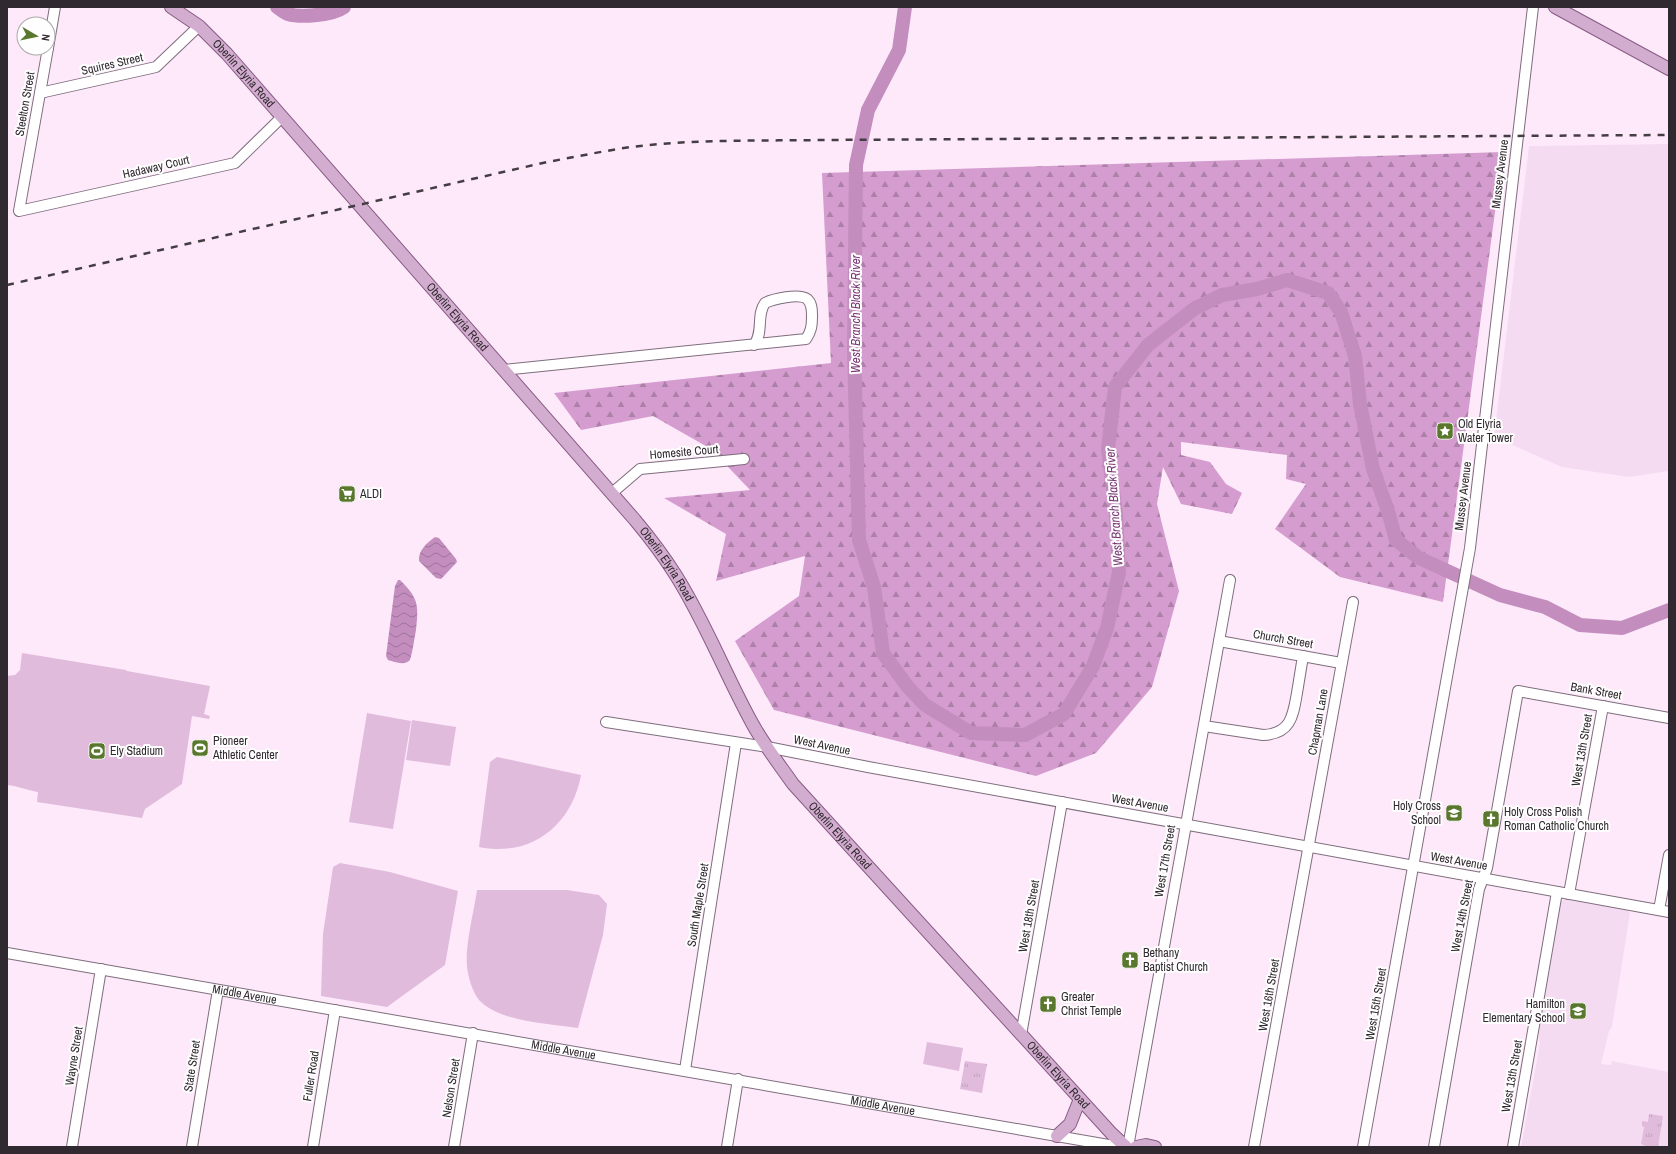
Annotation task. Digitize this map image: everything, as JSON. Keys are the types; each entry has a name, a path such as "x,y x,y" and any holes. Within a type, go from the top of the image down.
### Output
{"main road":[{"name":"Oberlin Elyria Road","path":"171,7 199,26 227,54 612,493 654,543 694,606 752,723 793,784 1112,1134 1127,1147"},
{"path":"1555,7 1669,69"},
{"path":"1057,1136 1070,1124 1080,1099"},
{"path":"1136,1147 1146,1145 1155,1147"}],"street":[{"name":"Mussey Avenue","path":"1414,866 1468,559 1533,7"},
{"name":"Squires Street","path":"40,93 156,68 199,26"},
{"name":"Steelton Street","path":"19,211 47,56"},
{"name":"Hadaway Court","path":"19,211 235,163 282,117"},
{"path":"504,370 754,345 810,339 812,324 810,303 807,299 802,297 785,297 769,301 762,307 759,338 754,345"},
{"name":"Homesite Court","path":"612,493 640,469 744,459"},
{"name":"West 17th Street","path":"1127,1147 1230,580"},
{"name":"Chapman Lane","path":"1310,847 1341,663 1353,602"},
{"name":"Church Street","path":"1220,641 1341,663"},
{"path":"1204,726 1262,735 1270,735 1282,730 1290,721 1293,714 1303,656"},
{"name":"Bank Street","path":"1518,691 1669,718"},
{"name":"West 14th Street","path":"1434,1147 1479,889 1487,868 1518,691"},
{"name":"West 13th Street","path":"1569,894 1603,706"},
{"name":"West Avenue","path":"606,722 767,747 868,767 1664,911"},
{"name":"South Maple Street","path":"685,1070 736,743"},
{"name":"West 18th Street","path":"1021,1035 1062,802"},
{"name":"West 16th Street","path":"1254,1147 1310,847"},
{"path":"1664,911 1669,855"},
{"name":"West 15th Street","path":"1363,1147 1414,866"},
{"name":"West 13th Street","path":"1513,1147 1557,892"},
{"name":"Middle Avenue","path":"7,953 1120,1147"},
{"name":"Wayne Street","path":"72,1147 101,969"},
{"name":"State Street","path":"192,1147 218,990"},
{"name":"Fuller Road","path":"313,1147 335,1010"},
{"name":"Nelson Street","path":"454,1147 472,1033"},
{"path":"726,1147 738,1080"}],"shaded area":[{"path":"1669,144 1669,471 1629,477 1562,467 1494,437 1529,146"},
{"name":"Hamilton Elementary School","path":"1565,899 1627,910 1630,913 1612,1027 1609,1031 1601,1064 1611,1065 1612,1061 1669,1072 1669,1147 1521,1147 1540,1043 1538,1031 1560,905"}],"green space":[{"path":"1503,152 1443,602 1340,577 1275,529 1306,484 1286,479 1287,455 1181,442 1181,455 1210,462 1226,484 1242,493 1232,514 1181,504 1163,467 1157,504 1179,591 1152,687 1096,753 1036,776 774,710 735,641 799,596 805,556 716,581 726,534 664,498 750,490 711,449 653,416 581,430 554,393 831,363 822,173"},
{"name":"Ely Stadium","path":"22,653 126,670 210,686 204,714 210,716 209,719 192,716 182,784 145,809 142,818 37,802 38,792 7,785 7,676 15,675 20,670"},
{"path":"367,713 411,721 393,829 349,822"},
{"path":"412,720 456,727 450,766 406,760"},
{"path":"497,757 581,775 576,793 569,809 558,823 546,834 532,842 516,847 498,849 479,847 490,762"},
{"path":"340,863 390,872 458,891 445,965 387,1007 321,996 323,934 333,867"},
{"path":"477,890 567,890 599,895 607,904 603,935 578,1028 526,1021 499,1013 479,1000 469,979 467,958 468,939"},
{"path":"927,1042 963,1048 959,1071 923,1064"},
{"path":"965,1061 987,1064 982,1093 960,1089"},
{"path":"1649,1114 1663,1116 1658,1147 1648,1147 1641,1144 1644,1127 1642,1126 1642,1121 1648,1122"}],"water":[{"path":"435,537 439,538 457,562 441,579 436,578 419,561 420,553 426,544"},
{"path":"398,580 400,580 411,592 417,608 416,630 411,656 410,660 405,663 388,660 386,656 395,586"}],"waterway":[{"name":"West Branch Black River","path":"277,7 284,12 301,16 325,14 344,7"},
{"name":"West Branch Black River","path":"905,7 899,50 868,110 856,165 854,349 859,540 874,587 883,653 908,687 925,705 971,733 1025,735 1064,714 1093,666 1107,628 1119,572 1116,514 1108,449 1115,387 1148,345 1194,309 1222,295 1257,289 1287,280 1328,293 1341,312 1355,356 1360,404 1373,469 1388,511 1396,540 1419,558 1500,595 1545,607 1580,625 1622,628 1669,610"}],"railway":[{"path":"7,285 547,162 655,144 751,141 1669,135"}],"place":[{"name":"Old Elyria Water Tower","path":"1445,431"},
{"name":"ALDI","path":"347,494"},
{"name":"Pioneer Athletic Center","path":"200,748"},
{"name":"Ely Stadium","path":"97,751"},
{"name":"Holy Cross School","path":"1454,813"},
{"name":"Holy Cross Polish Roman Catholic Church","path":"1491,819"},
{"name":"Bethany Baptist Church","path":"1130,960"},
{"name":"Greater Christ Temple","path":"1048,1004"},
{"name":"Hamilton Elementary School","path":"1578,1011"}]}
